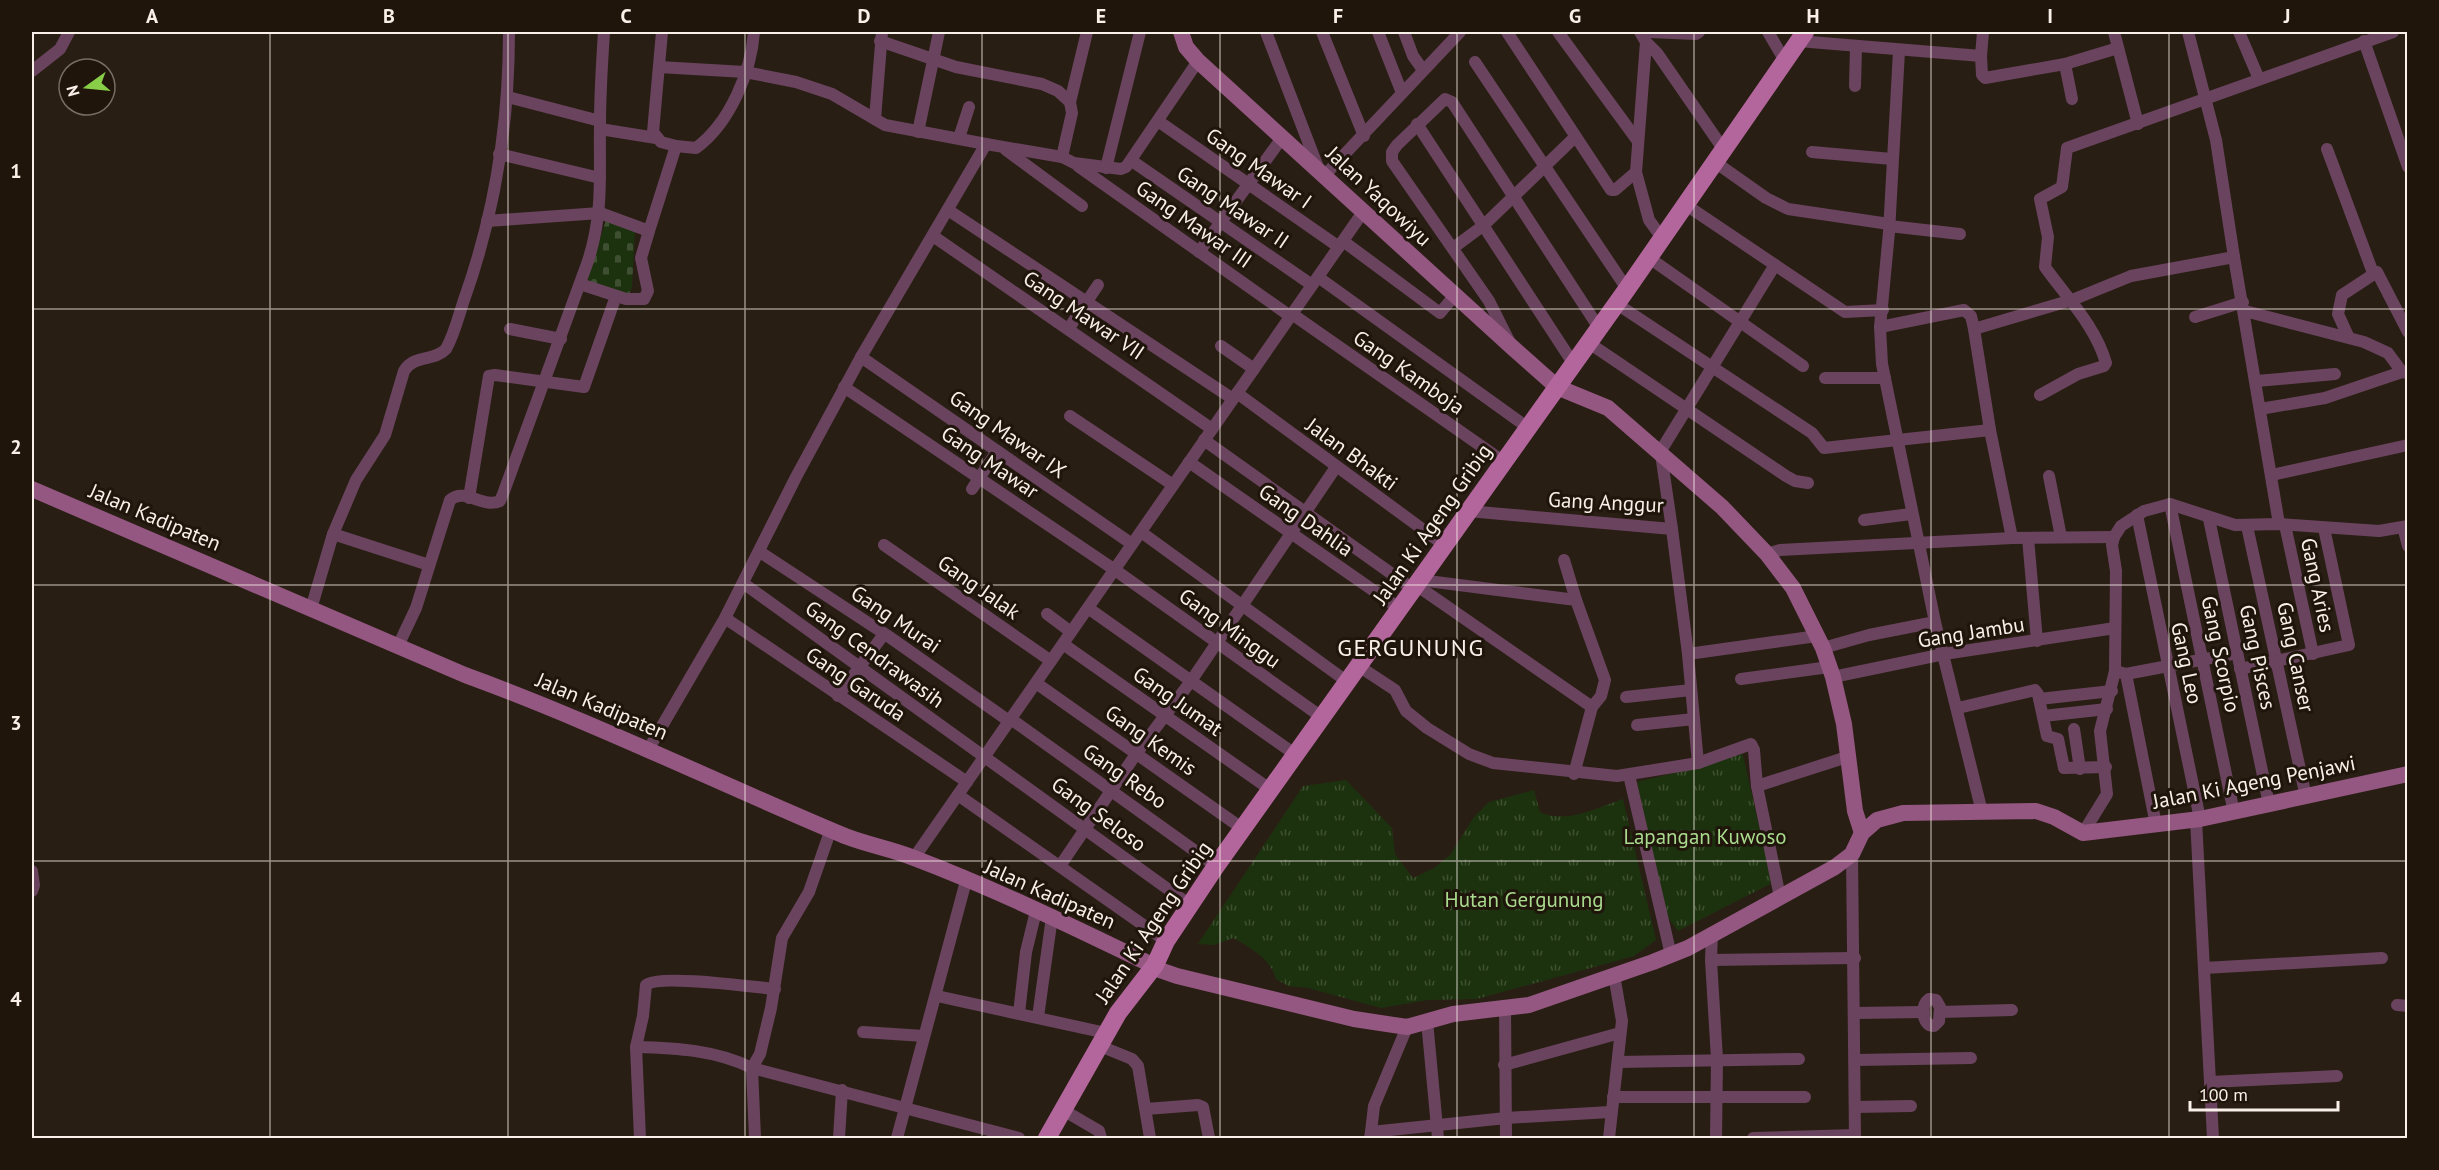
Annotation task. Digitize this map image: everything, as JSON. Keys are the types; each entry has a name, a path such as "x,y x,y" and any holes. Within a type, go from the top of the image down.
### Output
{"main road":[{"name":"Jalan Ki Ageng Gribig","path":"1047,1138 1118,1013 1156,967 1166,941 1216,866 1349,683 1527,427 1686,205 1802,36"}],"street":[{"path":"32,71 60,49 69,32"},
{"path":"311,609 333,534 356,480 385,435 408,365 416,360 440,354 448,344 483,243 508,97 509,32"},
{"path":"398,646 416,608 450,500 456,495 486,503 500,501 595,241 600,213 600,125 604,32"},
{"path":"656,138 652,130 662,32"},
{"path":"508,97 600,125 693,149 699,146 723,118 746,72 754,32"},
{"path":"918,132 931,60 939,32"},
{"path":"1062,157 1072,118 1070,102 1087,32"},
{"path":"1106,168 1140,32"},
{"name":"Jalan Yaqowiyu","path":"1181,32 1186,47 1198,61 1557,387"},
{"path":"1266,32 1322,174 1364,136 1460,32"},
{"path":"1323,32 1364,136"},
{"path":"1378,32 1402,93"},
{"path":"1404,32 1413,56 1423,70"},
{"path":"1507,32 1611,190 1615,190 1635,172"},
{"path":"1558,32 1637,140"},
{"path":"1645,35 1696,34 1699,32"},
{"path":"1768,32 1785,61"},
{"path":"1983,32 1982,75 1986,78 2065,64 2118,48"},
{"path":"2114,32 2138,124"},
{"name":"Gang Aries","path":"2188,32 2207,99 2272,475 2313,654"},
{"path":"2240,32 2259,79"},
{"path":"2040,395 2078,374 2105,364 2097,339 2072,300 2045,267 2048,237 2040,198 2062,187 2067,148 2393,32"},
{"path":"1645,35 1635,172 1649,220 1662,238"},
{"path":"1645,35 1719,156 1773,202 1788,209 1960,234"},
{"path":"875,119 881,36 931,60 1042,84 1058,91 1070,102"},
{"path":"1802,36 1856,47 1981,56"},
{"path":"2364,41 2408,167"},
{"path":"1855,86 1856,47"},
{"path":"1899,51 1889,225 1880,327 1885,378 1911,514 1935,622 1982,812"},
{"path":"659,68 746,72 825,91 851,103 885,125 1062,157 1074,163 1121,169 1132,161 1198,61"},
{"path":"1475,62 1545,167 1622,296 1712,367 1812,433 1824,448 1990,430"},
{"path":"2065,64 2072,99"},
{"path":"1512,348 1493,308 1392,161 1392,152 1443,100 1450,100 1513,198 1594,335 1687,408 1786,476 1795,481 1808,483"},
{"path":"958,138 969,107"},
{"name":"Gang Mawar I","path":"1158,121 1440,313 1455,295"},
{"path":"1417,124 1573,363"},
{"path":"1453,248 1484,225 1575,137"},
{"path":"1199,252 1282,138"},
{"path":"648,750 725,618 844,387 986,144"},
{"path":"580,284 636,300 646,296 641,258 676,146"},
{"path":"1003,147 1082,206"},
{"path":"2327,149 2373,273"},
{"path":"1812,152 1892,159"},
{"path":"499,154 600,178"},
{"name":"Gang Mawar II","path":"1132,161 1220,221 1315,281 1527,427"},
{"name":"Gang Mawar III","path":"1074,163 1291,315"},
{"path":"1686,205 1845,312 1882,310"},
{"name":"Jalan Bhakti","path":"948,210 1235,396 1444,545"},
{"path":"914,858 1363,212"},
{"path":"488,221 600,213 649,231"},
{"name":"Gang Mawar VII","path":"933,236 1212,429"},
{"path":"1648,257 1803,366"},
{"path":"1974,329 2072,300 2131,276 2234,257"},
{"path":"1660,453 1775,265"},
{"path":"2348,336 2338,314 2342,295 2377,272 2408,332"},
{"path":"1069,328 1098,285"},
{"path":"469,498 489,376 581,388 586,385 616,296"},
{"path":"2195,316 2244,306 2348,336 2385,351 2405,373 2325,398 2260,409"},
{"path":"1880,327 1964,310 1971,316 1990,430 2012,538"},
{"name":"Gang Kamboja","path":"1291,315 1504,462"},
{"path":"510,329 561,339"},
{"path":"1221,345 1254,369"},
{"name":"Gang Mawar IX","path":"861,357 1132,544"},
{"path":"2257,381 2335,374"},
{"path":"1825,378 1885,378"},
{"name":"Gang Mawar","path":"844,387 1114,570"},
{"path":"1557,387 1608,408 1722,507 1767,554 1793,588 1820,642 1831,672 1855,811 1862,833"},
{"path":"1070,416 1173,485"},
{"path":"1204,440 1592,707"},
{"path":"2272,475 2408,445"},
{"path":"972,489 997,451"},
{"name":"Gang Anggur","path":"1468,511 1672,529 1660,453"},
{"name":"Gang Dahlia","path":"1189,462 1400,609"},
{"path":"1060,866 1136,754 1191,681 1336,466"},
{"path":"2049,476 2061,537"},
{"name":"Jalan Kadipaten","path":"32,489 831,829 914,858 1053,917 1177,976 1354,1019 1407,1027"},
{"path":"2156,825 2121,673 2115,628 2114,537 2121,526 2137,514 2170,504 2209,519 2247,526 2282,524 2379,531 2405,526 2408,546"},
{"name":"Gang Scorpio","path":"2170,504 2234,813"},
{"path":"1864,520 1911,514"},
{"name":"Gang Leo","path":"2137,514 2198,820 2213,1138"},
{"name":"Gang Pisces","path":"2209,519 2269,804"},
{"name":"Gang Canser","path":"2247,526 2306,796"},
{"path":"2240,669 2347,646 2350,643 2324,528"},
{"path":"1672,529 1688,654 1698,763"},
{"path":"1141,532 1349,683"},
{"path":"333,534 429,565"},
{"path":"1767,554 1780,550 1918,542 2114,537"},
{"path":"2028,538 2037,641"},
{"name":"Gang Jalak","path":"884,545 1051,661"},
{"name":"Gang Murai","path":"760,552 884,633 1010,720"},
{"path":"1564,560 1605,680 1601,696 1592,707 1574,774"},
{"name":"Gang Minggu","path":"1114,570 1323,718"},
{"name":"Gang Cendrawasih","path":"743,583 985,756"},
{"path":"1416,585 1576,600"},
{"path":"1088,608 1296,755"},
{"path":"1047,614 1071,632"},
{"name":"Gang Garuda","path":"725,618 967,782"},
{"path":"1688,654 1820,642 1935,622"},
{"name":"Gang Jambu","path":"1741,680 1831,672 2115,628"},
{"path":"838,696 884,633"},
{"name":"Gang Jumat","path":"1062,644 1271,790"},
{"path":"2121,673 2237,653"},
{"path":"1360,667 1395,690 1402,706 1415,720 1469,754 1493,763 1574,774 1629,775 1698,763 1750,744 1754,750 1757,786 1780,897"},
{"path":"1753,1138 1855,1137 1855,958 1852,854 1862,833 1877,820 1903,813 2036,811 2054,817 2084,833 2107,794 2106,767 2100,731 2112,691 2121,673"},
{"name":"Gang Kemis","path":"1036,683 1244,829"},
{"path":"1626,697 1691,690"},
{"path":"1958,708 2035,690 2047,736 2058,739 2061,765 2068,769 2106,767"},
{"path":"2039,699 2112,691"},
{"path":"2043,716 2107,708"},
{"path":"1637,725 1694,719"},
{"name":"Gang Rebo","path":"1010,720 1216,866"},
{"path":"2074,729 2080,769"},
{"name":"Gang Seloso","path":"985,756 1190,905"},
{"path":"1757,786 1847,757"},
{"name":"Jalan Ki Ageng Penjawi","path":"2084,833 2198,820 2408,774"},
{"path":"1629,775 1671,955"},
{"path":"958,795 1166,941"},
{"path":"755,1138 752,1068 760,1054 775,989 782,938 809,892 831,829"},
{"path":"1610,1112 1506,1118 1437,1132 1371,1135 1374,1106 1407,1027 1453,1014 1528,1005 1671,955 1780,897 1852,854"},
{"path":"32,871 34,885 32,891"},
{"path":"897,1138 937,996 966,881"},
{"path":"1019,1013 1026,952 1036,911"},
{"path":"1038,1017 1053,917"},
{"path":"1712,933 1710,960 1717,1059 1716,1138"},
{"path":"1710,960 1855,958"},
{"path":"2204,968 2382,958"},
{"path":"1609,1138 1610,1112 1618,1062 1621,1004 1614,975"},
{"path":"640,1138 636,1047 643,1016 646,985 651,981 669,980 775,989"},
{"path":"937,996 1038,1017 1103,1040 1136,1062 1141,1076 1150,1138"},
{"path":"1855,1013 1924,1012 1926,1001 1933,998 1938,1003 1940,1012 2012,1010"},
{"path":"1506,1006 1504,1065 1506,1138"},
{"path":"1427,1022 1437,1132"},
{"path":"863,1032 924,1036"},
{"path":"1504,1065 1620,1033"},
{"path":"636,1047 731,1057 752,1068 1019,1138"},
{"path":"1856,1060 1971,1058"},
{"path":"1618,1062 1799,1059"},
{"path":"2210,1082 2337,1076"},
{"path":"839,1138 842,1090"},
{"path":"1613,1097 1805,1097"},
{"path":"1855,1107 1911,1106"},
{"path":"1146,1109 1203,1107 1209,1138"},
{"path":"1063,1110 1098,1131 1101,1138"}],"green space":[{"path":"606,220 635,230 632,287 629,294 586,283"},
{"name":"Lapangan Kuwoso","path":"1742,751 1772,883 1678,931 1667,916 1637,782 1695,768"},
{"name":"Hutan Gergunung","path":"1346,780 1392,828 1395,854 1413,878 1434,868 1450,855 1474,817 1489,802 1534,790 1540,812 1560,817 1582,813 1623,799 1656,940 1634,956 1477,999 1428,1000 1381,1008 1308,988 1288,986 1276,979 1265,960 1233,938 1214,945 1198,944 1303,786"}],"district":[{"name":"GERGUNUNG","path":"1411,647"}]}
